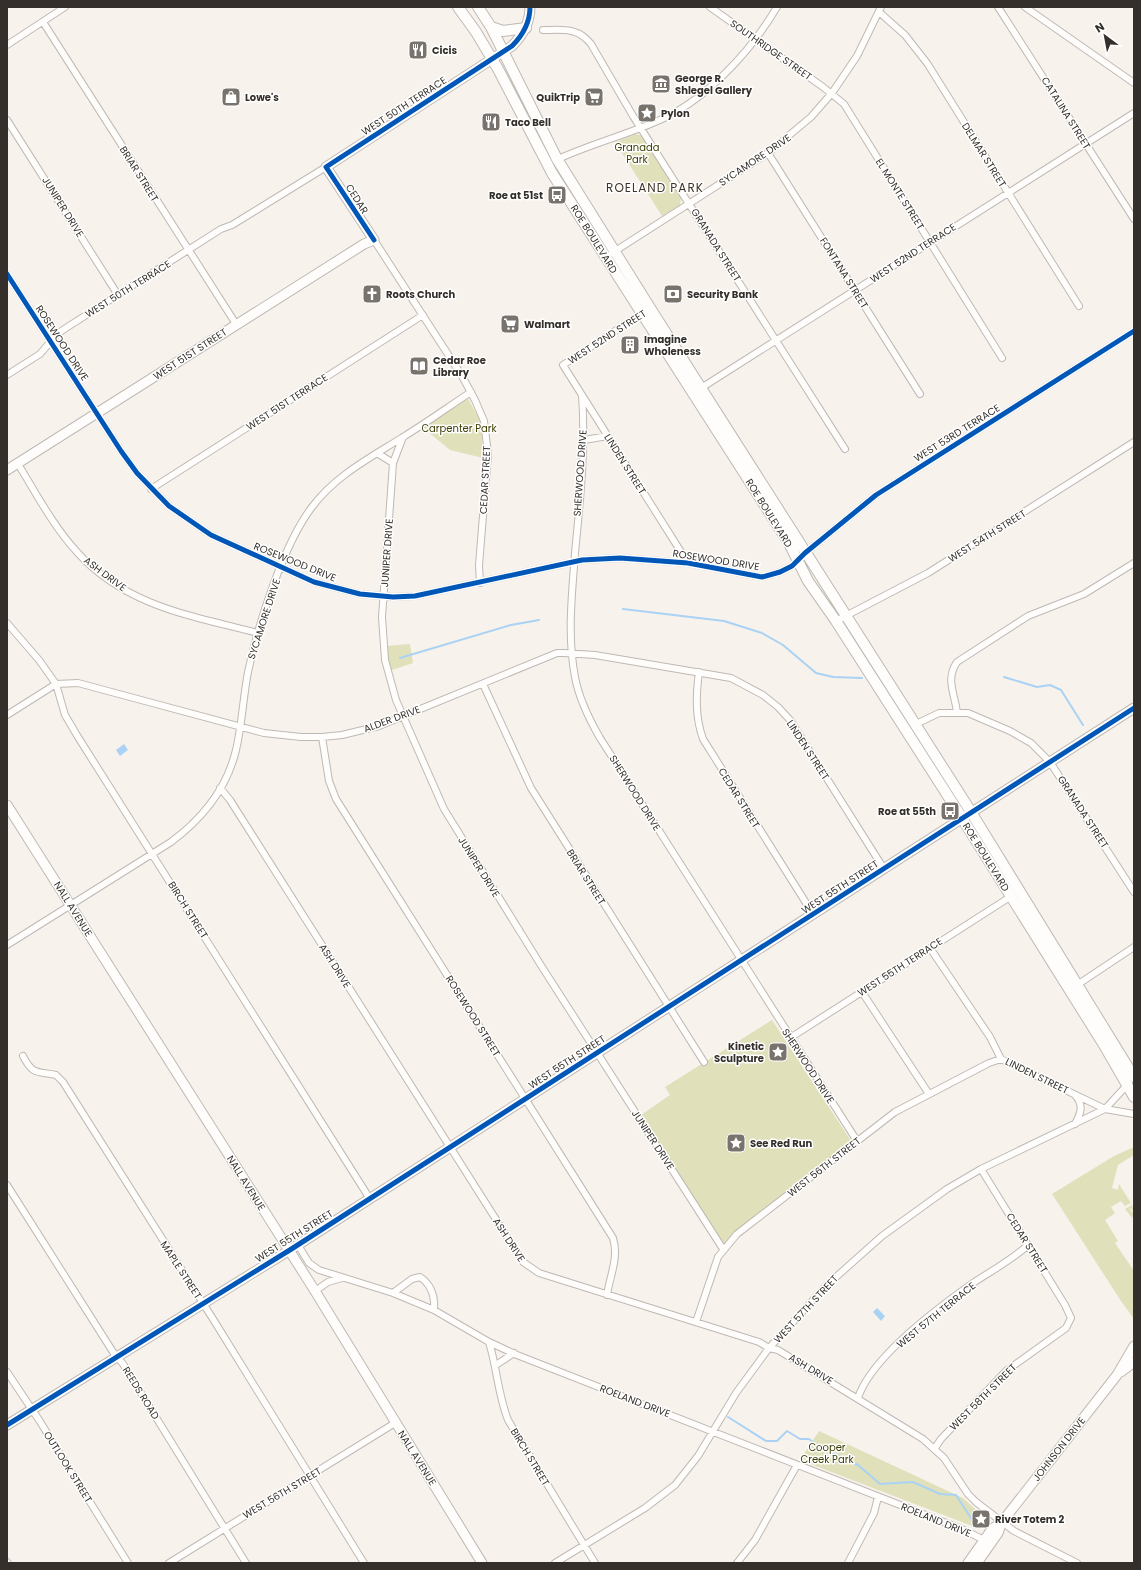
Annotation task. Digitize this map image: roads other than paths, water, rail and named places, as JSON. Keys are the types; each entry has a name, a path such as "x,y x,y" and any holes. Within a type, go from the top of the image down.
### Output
{"main road":[{"name":"ROE BOULEVARD","path":"458,7 476,32 492,59 547,165 605,256 646,311 697,391 789,543 808,581 841,618 916,724 1134,1077"},
{"name":"ROE BOULEVARD","path":"478,7 491,27 558,159 615,251 646,311"},
{"path":"491,27 503,32 526,28"},
{"name":"ROE BOULEVARD","path":"697,391 805,552 841,618 962,819 1104,1045 1134,1098"}],"street":[{"path":"7,45 65,7"},
{"path":"526,28 529,19 530,7"},
{"name":"SOUTHRIDGE STREET","path":"710,7 832,93"},
{"path":"547,165 558,159 669,116 696,98 728,70 755,39 777,7"},
{"path":"1025,7 1134,83"},
{"name":"CATALINA STREET","path":"1001,8 1134,219"},
{"name":"SYCAMORE DRIVE","path":"605,256 768,153 811,117 832,93 857,56 880,10"},
{"name":"DELMAR STREET","path":"880,10 905,35 927,63 1079,306"},
{"name":"BRIAR STREET","path":"43,22 236,324"},
{"name":"WEST 50TH TERRACE","path":"7,375 40,354 63,330 188,251 326,167 503,52 520,39 526,28"},
{"name":"GRANADA STREET","path":"543,30 577,31 585,36 845,449"},
{"name":"EL MONTE STREET","path":"832,93 844,104 1002,358"},
{"name":"WEST 52ND TERRACE","path":"697,391 1134,113"},
{"name":"JUNIPER DRIVE","path":"7,120 118,295"},
{"name":"FONTANA STREET","path":"768,153 920,394"},
{"name":"CEDAR","path":"326,167 374,240"},
{"name":"CEDAR STREET","path":"374,240 471,392 484,422 487,445 479,565 480,583"},
{"name":"WEST 51ST STREET","path":"7,470 236,324 364,244 374,240"},
{"name":"ROSEWOOD DRIVE","path":"8,278 129,462 151,489 181,515 211,535 281,568 330,588 360,594 415,596 574,562 620,558 688,563 762,577 780,572 792,566 797,560"},
{"name":"WEST 52ND STREET","path":"563,365 646,311"},
{"name":"WEST 51ST TERRACE","path":"151,489 423,315"},
{"name":"WEST 53RD TERRACE","path":"797,560 862,505 883,490 1134,331"},
{"name":"LINDEN STREET","path":"563,365 688,563"},
{"name":"SYCAMORE DRIVE","path":"7,945 152,854 187,830 200,818 220,788 232,762 240,727 248,674 258,633 281,568 295,535 312,507 326,490 346,473 471,392"},
{"name":"SHERWOOD DRIVE","path":"582,396 584,440 570,616 575,678 589,718 741,961 857,1141"},
{"path":"584,440 608,436"},
{"name":"JUNIPER DRIVE","path":"403,437 393,463 382,618 385,660 392,688 402,717 444,809 597,1053 723,1249"},
{"name":"WEST 54TH STREET","path":"841,618 928,573 1134,442"},
{"path":"377,453 393,463"},
{"name":"ASH DRIVE","path":"18,464 64,537 89,564 114,584 156,606 258,633"},
{"path":"916,724 939,713 957,712 950,680 951,671 957,662 1028,616 1084,594 1134,563"},
{"name":"BIRCH STREET","path":"7,623 39,660 56,684 65,715 370,1199"},
{"name":"ALDER DRIVE","path":"56,684 78,683 275,735 322,737 360,731 402,717 557,654 596,654 699,672"},
{"name":"CEDAR STREET","path":"699,672 696,701 703,740 814,914"},
{"name":"LINDEN STREET","path":"699,672 731,678 745,684 778,707 790,720 884,869"},
{"path":"7,715 56,684"},
{"name":"BRIAR STREET","path":"483,684 531,788 704,1062"},
{"name":"WEST 55TH STREET","path":"7,1426 289,1251 1134,708"},
{"name":"GRANADA STREET","path":"957,712 968,714 1010,731 1031,743 1050,762 1134,892"},
{"name":"ROSEWOOD STREET","path":"322,737 327,776 336,799 614,1238 616,1257 607,1294"},
{"name":"ASH DRIVE","path":"220,788 230,800 526,1266 539,1274 759,1342 769,1348 778,1350 858,1398 935,1448 944,1458 971,1498 1002,1522"},
{"name":"NALL AVENUE","path":"7,805 289,1251 482,1563"},
{"name":"WEST 55TH TERRACE","path":"790,1038 1010,897"},
{"path":"1077,985 1134,947"},
{"name":"LINDEN STREET","path":"930,948 990,1037 1001,1059 1105,1109"},
{"path":"862,992 929,1094"},
{"name":"MAPLE STREET","path":"23,1056 27,1064 36,1072 56,1075 62,1082 311,1476 364,1563"},
{"name":"WEST 56TH STREET","path":"696,1322 712,1270 723,1249 737,1234 895,1112 1001,1059"},
{"name":"WEST 57TH STREET","path":"555,1563 644,1508 674,1485 698,1456 736,1394 769,1348 827,1285 882,1236 947,1189 981,1169 1105,1109 1134,1077"},
{"path":"1074,1093 1079,1100 1082,1109 1074,1124"},
{"path":"1105,1109 1134,1114"},
{"name":"CEDAR STREET","path":"981,1169 1065,1305 1071,1318"},
{"name":"REEDS ROAD","path":"7,1185 246,1563"},
{"name":"ROELAND DRIVE","path":"298,1245 309,1263 319,1270 393,1293 434,1310 489,1342 514,1353 984,1540"},
{"name":"WEST 57TH TERRACE","path":"858,1398 862,1388 874,1370 903,1340 946,1303 1028,1245"},
{"path":"393,1293 412,1279 420,1277 425,1281 435,1297 434,1310"},
{"path":"314,1291 328,1282 342,1278"},
{"name":"WEST 58TH STREET","path":"935,1448 941,1439 1006,1371 1066,1328 1071,1318"},
{"name":"BIRCH STREET","path":"489,1342 496,1365 499,1390 508,1420 595,1563"},
{"name":"JOHNSON DRIVE","path":"968,1563 992,1529 1002,1522 1117,1375 1134,1346"},
{"path":"496,1365 514,1353"},
{"name":"JOHNSON DRIVE","path":"1117,1375 1134,1362"},
{"name":"OUTLOOK STREET","path":"7,1372 128,1563"},
{"name":"WEST 56TH STREET","path":"169,1563 395,1423"},
{"path":"737,1563 755,1540 798,1465"},
{"path":"848,1563 874,1513 878,1497"},
{"path":"1002,1522 1014,1531 1077,1563"},
{"name":"JOHNSON DRIVE","path":"977,1563 998,1533 1002,1522"}],"water":[{"path":"124,744 128,750 120,756 116,750"},
{"path":"877,1308 885,1316 881,1321 873,1312"}],"waterway":[{"path":"623,609 724,621 762,633 783,645 816,673 833,677 862,678"},
{"path":"400,658 511,625 539,620"},
{"path":"1004,677 1037,687 1050,685 1061,690 1083,725"},
{"path":"728,1417 766,1441 777,1441 787,1431 800,1439 809,1439 821,1448 858,1465 880,1484 913,1482 940,1494 956,1495 973,1521"}],"place":[{"name":"Cicis","path":"418,50"},
{"name":"George R. Shlegel Gallery","path":"661,84"},
{"name":"Lowe's","path":"231,97"},
{"name":"QuikTrip","path":"594,97"},
{"name":"Pylon","path":"647,113"},
{"name":"Taco Bell","path":"491,122"},
{"name":"Roe at 51st","path":"557,195"},
{"name":"Roots Church","path":"372,294"},
{"name":"Security Bank","path":"673,294"},
{"name":"Walmart","path":"510,324"},
{"name":"Imagine Wholeness","path":"630,345"},
{"name":"Cedar Roe Library","path":"419,366"},
{"name":"Roe at 55th","path":"950,811"},
{"name":"Kinetic Sculpture","path":"778,1052"},
{"name":"See Red Run","path":"736,1143"},
{"name":"River Totem 2","path":"981,1519"}],"district":[{"name":"ROELAND PARK","path":"655,187"}],"park label":[{"name":"Granada Park","path":"637,152"},
{"name":"Carpenter Park","path":"459,428"},
{"name":"Cooper Creek Park","path":"827,1452"}]}
